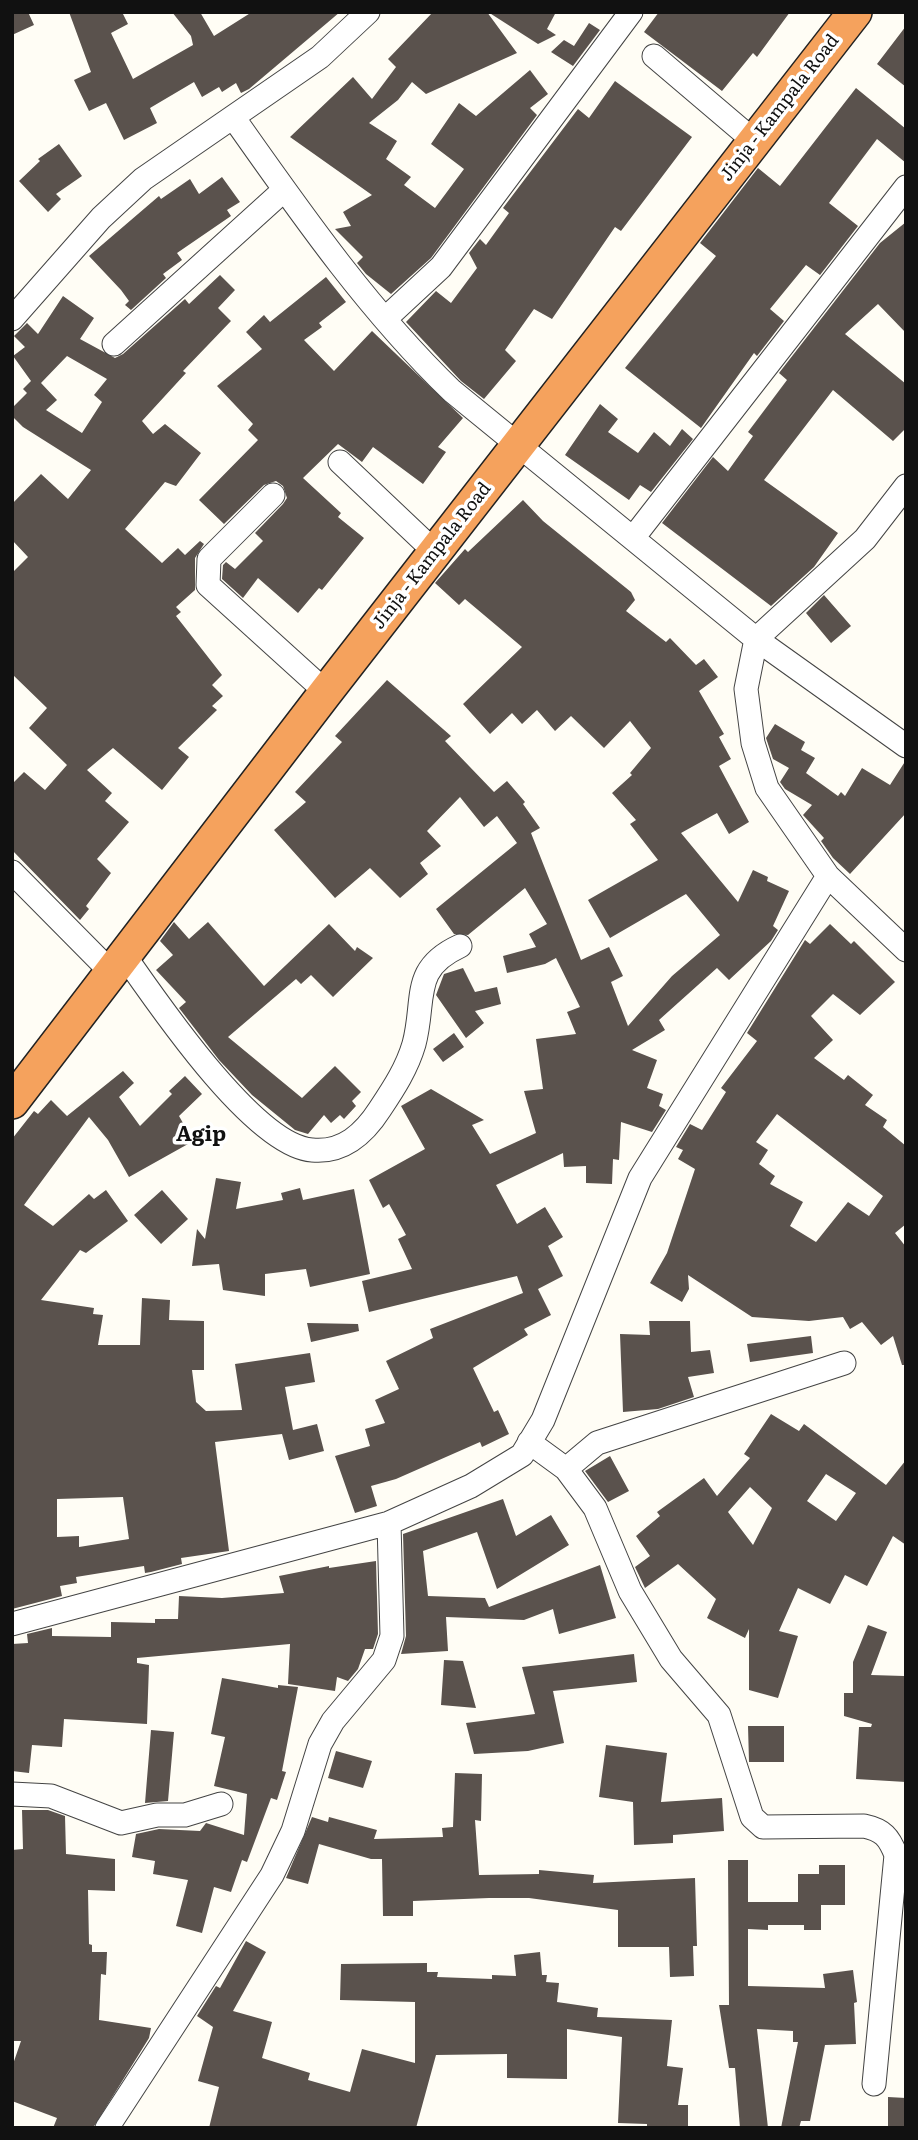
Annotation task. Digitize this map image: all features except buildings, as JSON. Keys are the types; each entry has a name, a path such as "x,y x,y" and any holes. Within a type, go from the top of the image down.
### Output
{"highway":[{"name":"Jinja - Kampala Road","path":"12,1102 326,692 855,12"}],"street":[{"path":"12,319 109,210 143,179 320,57 368,12"},
{"path":"385,319 441,268 631,12"},
{"path":"654,56 754,141"},
{"path":"233,117 284,190 406,347 452,391 756,639 906,746"},
{"path":"633,538 906,187"},
{"path":"114,344 284,190"},
{"path":"340,462 435,552"},
{"path":"906,486 865,539 756,639 746,689 753,744 767,788 828,876 906,950"},
{"path":"273,495 209,559 208,585 326,692"},
{"path":"12,872 117,963 165,1014 228,1091 274,1134 310,1150 342,1148 371,1124 401,1078 414,1043 425,973 440,955 460,946"},
{"path":"12,1624 389,1523 471,1486 522,1455 543,1420 640,1178 828,876"},
{"path":"566,1469 597,1443 844,1363"},
{"path":"529,1442 566,1469 595,1508 630,1591 671,1659 719,1715 752,1817 762,1827 864,1826 880,1829 891,1841 896,1855 874,2084"},
{"path":"107,2128 272,1875 293,1831 320,1744 333,1721 384,1660 392,1636 389,1523"},
{"path":"12,1794 51,1796 121,1823 157,1815 185,1815 221,1804"}],"district":[{"name":"Agip","path":"201,1135"}]}
